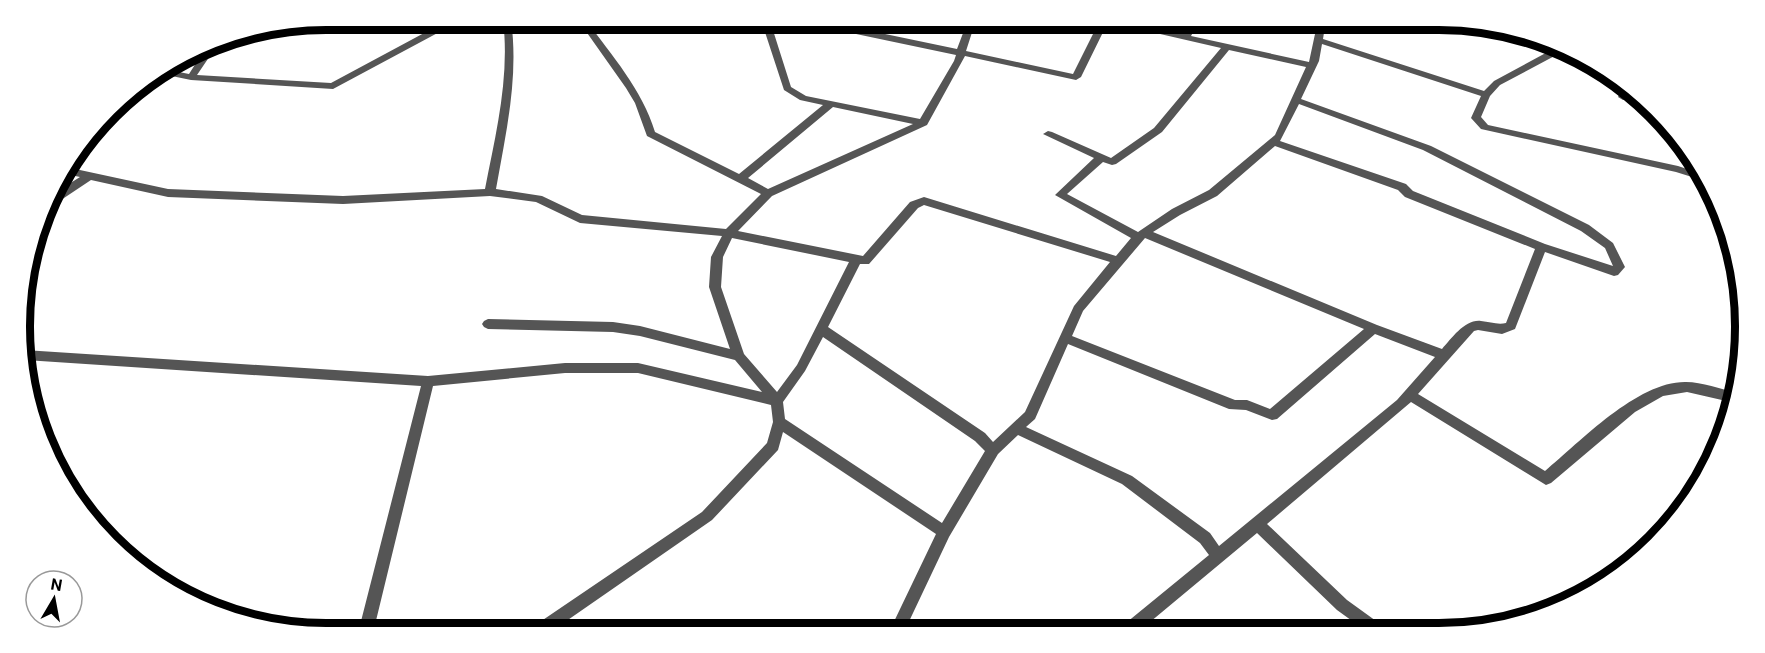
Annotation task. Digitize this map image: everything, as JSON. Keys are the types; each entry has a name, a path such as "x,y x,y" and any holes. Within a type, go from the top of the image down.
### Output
{"street":[{"path":"172,73 191,77 333,86 436,30"},
{"path":"490,192 504,112 509,30"},
{"path":"589,30 629,84 647,119 651,134 768,193"},
{"path":"770,30 787,88 803,98 923,123"},
{"path":"857,30 1076,77 1099,30"},
{"path":"551,623 707,516 773,446 778,422 777,401 739,356 715,286 717,257 729,232 768,193 923,123 959,61 968,30"},
{"path":"1155,30 1312,66"},
{"path":"1186,37 1190,30"},
{"path":"900,623 944,532 993,450 1018,429 1030,415 1078,309 1141,235 1176,212 1213,193 1279,137 1312,66 1320,30"},
{"path":"1318,40 1486,95"},
{"path":"1048,134 1112,162 1158,130 1227,46"},
{"path":"1553,53 1497,83 1486,95 1476,118 1485,127 1678,169 1693,174"},
{"path":"191,77 204,57"},
{"path":"1274,142 1402,187 1409,194 1541,247 1614,272 1619,267 1609,246 1585,228 1564,217 1427,148 1296,100"},
{"path":"739,180 831,104"},
{"path":"1102,157 1060,195 1141,235 1444,355"},
{"path":"73,172 168,193 343,200 490,192 538,199 580,219 729,232 865,261 914,205 924,201 1119,261"},
{"path":"61,194 89,176"},
{"path":"1137,623 1402,404 1470,328 1478,325 1502,329 1511,326 1541,247"},
{"path":"777,401 801,368 856,260"},
{"path":"488,324 613,327 640,331 739,356"},
{"path":"1065,338 1234,405 1246,405 1272,415 1373,328"},
{"path":"821,329 980,437 993,450"},
{"path":"32,356 428,381 565,368 638,368 777,401"},
{"path":"368,623 428,381"},
{"path":"1410,395 1546,479 1630,408 1660,391 1687,387 1727,396"},
{"path":"778,422 944,532"},
{"path":"1018,429 1127,480 1205,538 1218,556"},
{"path":"1258,525 1342,605 1366,623"}]}
